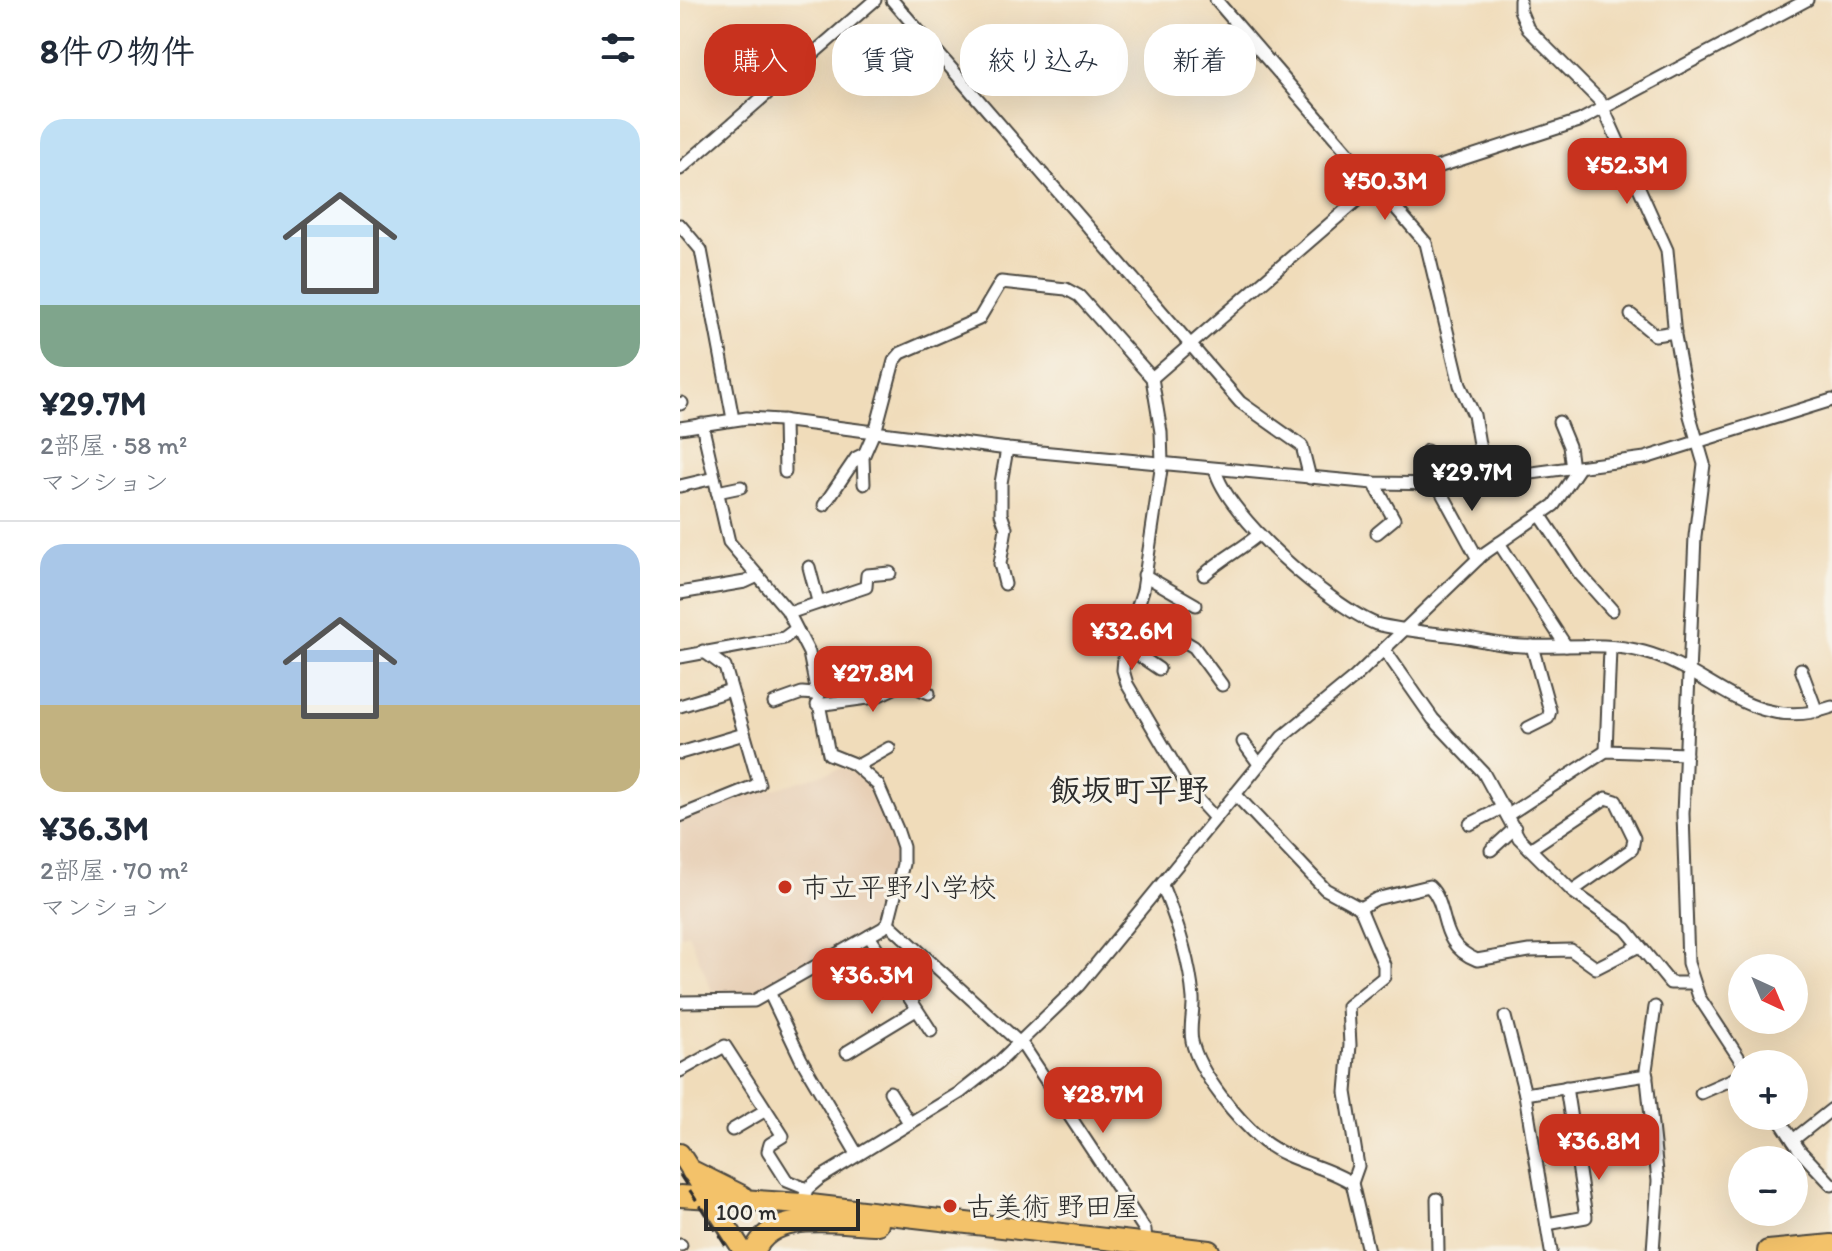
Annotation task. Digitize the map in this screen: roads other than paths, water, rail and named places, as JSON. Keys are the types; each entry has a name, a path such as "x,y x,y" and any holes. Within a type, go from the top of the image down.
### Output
{"highway":[{"path":"692,1171 755,1201"},
{"path":"680,1196 717,1206 886,1224"},
{"path":"680,1209 805,1196 960,1224 1209,1251"},
{"path":"755,1251 762,1239 777,1226 960,1224"},
{"path":"1768,1251 1832,1245"}],"main road":[{"path":"680,1153 717,1206 743,1251"}],"street":[{"path":"680,169 875,0"},
{"path":"892,0 1240,402 1295,437 1306,454 1310,478"},
{"path":"1216,0 1426,243 1460,385 1474,415 1485,479"},
{"path":"1520,0 1520,10 1528,29 1595,94 1667,250 1675,332 1690,416 1704,464 1695,536 1687,671 1685,911 1688,963 1693,983 1734,1050"},
{"path":"1152,378 1377,186 1559,129 1807,0"},
{"path":"680,225 701,250 733,419"},
{"path":"864,484 864,454 875,432 894,361 911,346 979,319 1001,282 1066,289 1079,296 1152,378 1162,463 1144,575 1126,641 1123,670 1131,693 1190,791 1215,818"},
{"path":"1631,315 1655,335 1675,332"},
{"path":"680,428 733,419 784,420 1007,449 1310,478 1433,484 1645,458 1832,400"},
{"path":"784,420 785,472"},
{"path":"680,1071 725,1046 783,1136 770,1144 768,1151 787,1181 805,1196 857,1154 961,1092 1020,1042 1079,985 1259,764 1303,717 1355,677 1478,559 1554,505 1575,469 1559,422"},
{"path":"680,1002 754,1001 869,936 888,923 903,864 903,847 878,785 857,766 829,754 809,653 789,613 729,542 702,424"},
{"path":"1005,584 1000,564 1006,528 1001,514 1001,483 1007,449"},
{"path":"1427,451 1433,484 1478,559"},
{"path":"824,505 856,458 864,454"},
{"path":"1215,469 1245,518 1259,534 1356,616 1402,630 1532,646 1641,651 1687,671 1746,706 1817,712 1832,707"},
{"path":"680,486 714,478"},
{"path":"1374,483 1394,519 1377,533"},
{"path":"717,492 741,487"},
{"path":"1541,516 1579,573 1612,610"},
{"path":"1204,575 1224,555 1238,553 1259,534"},
{"path":"1499,543 1566,646"},
{"path":"809,567 818,601"},
{"path":"789,613 866,587 867,575 871,573 890,573"},
{"path":"1144,575 1196,605"},
{"path":"680,593 758,576"},
{"path":"1136,613 1194,647 1222,685"},
{"path":"680,657 784,638 796,629"},
{"path":"1100,642 1126,641 1159,669"},
{"path":"1528,728 1548,718 1550,711 1532,646"},
{"path":"1384,649 1433,719 1470,754 1530,849 1572,891 1593,908 1618,921 1670,983 1693,983"},
{"path":"1606,751 1610,649"},
{"path":"680,816 759,784 725,667 703,651"},
{"path":"1801,669 1817,712"},
{"path":"774,703 802,693 816,700 875,697 905,683 929,693"},
{"path":"680,706 731,690"},
{"path":"680,753 744,734"},
{"path":"1243,742 1259,764"},
{"path":"857,766 889,748"},
{"path":"1470,824 1506,811 1606,751 1686,754"},
{"path":"1235,794 1325,889 1360,908 1386,973 1348,1006 1350,1045 1346,1092 1357,1157 1352,1183 1368,1251"},
{"path":"1530,849 1606,798 1616,801 1634,838 1632,849 1572,891"},
{"path":"1491,850 1515,828"},
{"path":"1162,885 1188,969 1193,996 1192,1044 1222,1097 1265,1142 1290,1158 1328,1170 1352,1183"},
{"path":"1360,908 1376,899 1429,886 1434,892 1447,935 1477,960 1529,951 1571,950 1596,968 1639,946"},
{"path":"888,923 1020,1042 1145,1230 1146,1243"},
{"path":"869,936 931,1031"},
{"path":"770,994 801,1059 857,1154"},
{"path":"1653,1251 1658,1181 1647,1075 1655,1007"},
{"path":"847,1052 916,1010"},
{"path":"1505,1017 1525,1094 1551,1251"},
{"path":"1525,1094 1647,1075"},
{"path":"1701,1093 1728,1081"},
{"path":"1547,1224 1586,1217 1566,1087"},
{"path":"890,1092 910,1124"},
{"path":"1793,1140 1832,1109"},
{"path":"732,1130 766,1110"},
{"path":"1786,1130 1832,1185"},
{"path":"1437,1199 1438,1251"}],"railway":[{"path":"680,1175 729,1251"}],"place":[{"name":"市立平野小学校","path":"785,887"},
{"name":"古美術 野田屋","path":"950,1206"}],"district":[{"name":"飯坂町平野","path":"1129,790"}]}
